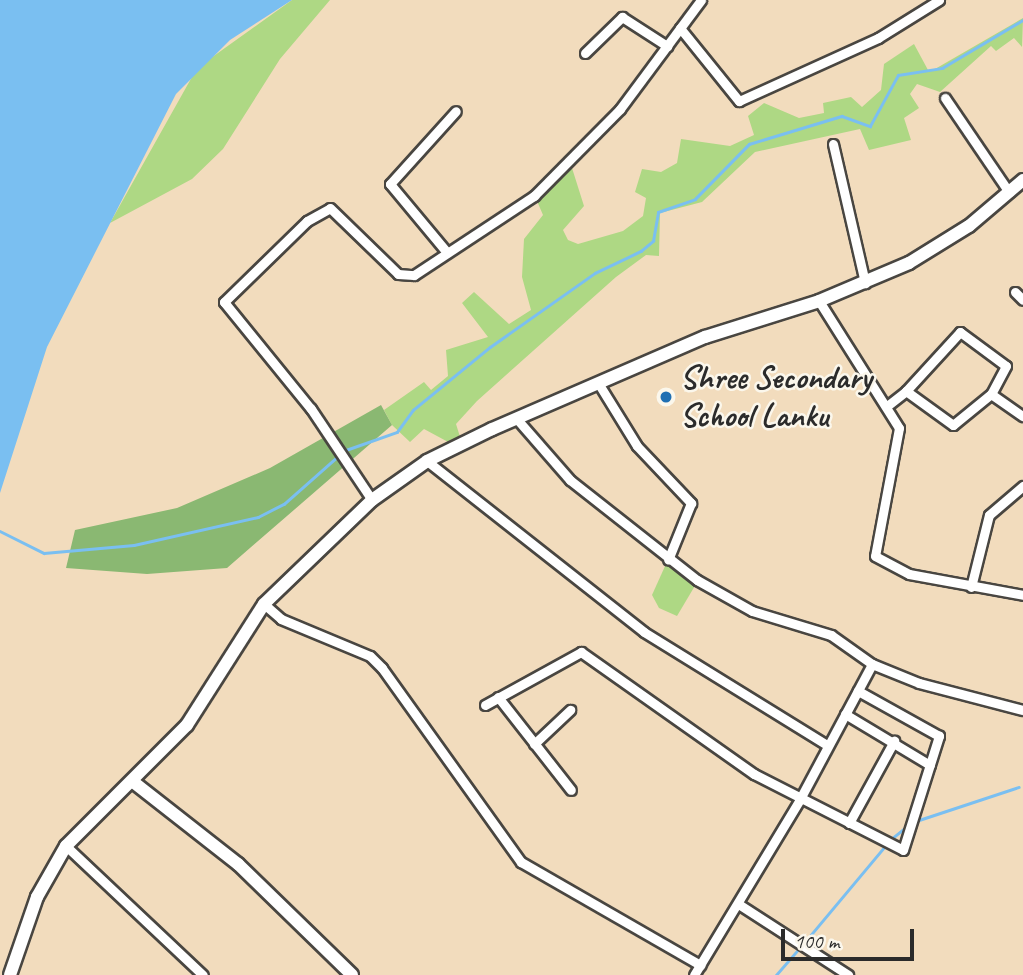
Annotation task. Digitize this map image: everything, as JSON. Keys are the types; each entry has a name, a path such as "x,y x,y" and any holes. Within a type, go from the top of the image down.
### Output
{"street":[{"path":"372,500 224,302 307,221 330,208 398,274 414,275 445,250 534,196 621,109 701,0"},
{"path":"680,28 739,101 878,38 939,0"},
{"path":"585,53 622,17 667,46"},
{"path":"945,99 1009,192"},
{"path":"445,250 390,184 456,111"},
{"path":"834,144 865,283"},
{"path":"10,975 37,897 66,846 187,725 264,604 372,500 427,461 516,418 600,386 705,337 819,301 865,283 946,241 1023,180"},
{"path":"1016,292 1023,300"},
{"path":"819,301 887,406 899,436 875,556 909,575 1023,595"},
{"path":"887,406 906,390 960,332 1006,366 991,394 953,425 906,390"},
{"path":"600,386 637,446 691,503 668,561"},
{"path":"991,394 1023,416"},
{"path":"516,418 570,480 668,561 752,611 831,635 872,664 959,698 1023,710"},
{"path":"427,461 644,632 827,745"},
{"path":"971,587 989,515 1023,486"},
{"path":"264,604 281,619 370,656 382,668 522,862 700,965"},
{"path":"485,705 581,652 754,774 903,850 939,736 858,691"},
{"path":"694,975 740,905 872,664"},
{"path":"498,697 571,790"},
{"path":"534,744 570,710"},
{"path":"845,713 930,765"},
{"path":"849,823 894,741"},
{"path":"132,781 237,864 352,975"},
{"path":"66,846 203,975"},
{"path":"740,905 848,975"}],"green space":[{"path":"292,0 330,0 280,59 223,149 192,179 110,223 197,68"},
{"path":"1023,18 1022,47 1014,38 996,51 991,46 940,92 917,84 910,94 919,108 904,118 911,140 869,150 860,129 755,152 702,202 660,213 659,256 646,255 616,277 477,401 456,424 461,440 450,443 424,429 410,442 392,425 384,410 424,382 431,390 448,376 446,350 488,337 462,303 474,292 509,324 531,310 522,277 524,239 543,215 537,201 572,168 584,206 563,230 568,240 578,244 623,231 643,216 646,198 635,192 642,169 661,172 677,163 681,139 730,146 754,135 748,116 764,103 799,118 824,113 823,103 851,97 862,107 881,90 884,64 914,44 928,70 935,69"},
{"path":"381,405 392,425 227,568 147,574 66,568 75,530 177,508 270,468"},
{"path":"666,564 696,584 677,616 659,608 652,595"}],"water":[{"path":"0,0 292,0 230,40 176,94 47,347 0,493"}],"waterway":[{"path":"343,451 397,432 413,410 490,347 595,273 641,251 653,241 658,212 695,199 749,144 842,116 870,126 898,75 942,68 1023,20"},
{"path":"0,531 44,553 134,545 258,517 284,504 338,456"},
{"path":"916,821 1019,787"},
{"path":"890,840 905,828"},
{"path":"804,943 885,846"},
{"path":"776,975 797,951"}],"place":[{"name":"Shree Secondary School Lanku","path":"666,397"}]}
